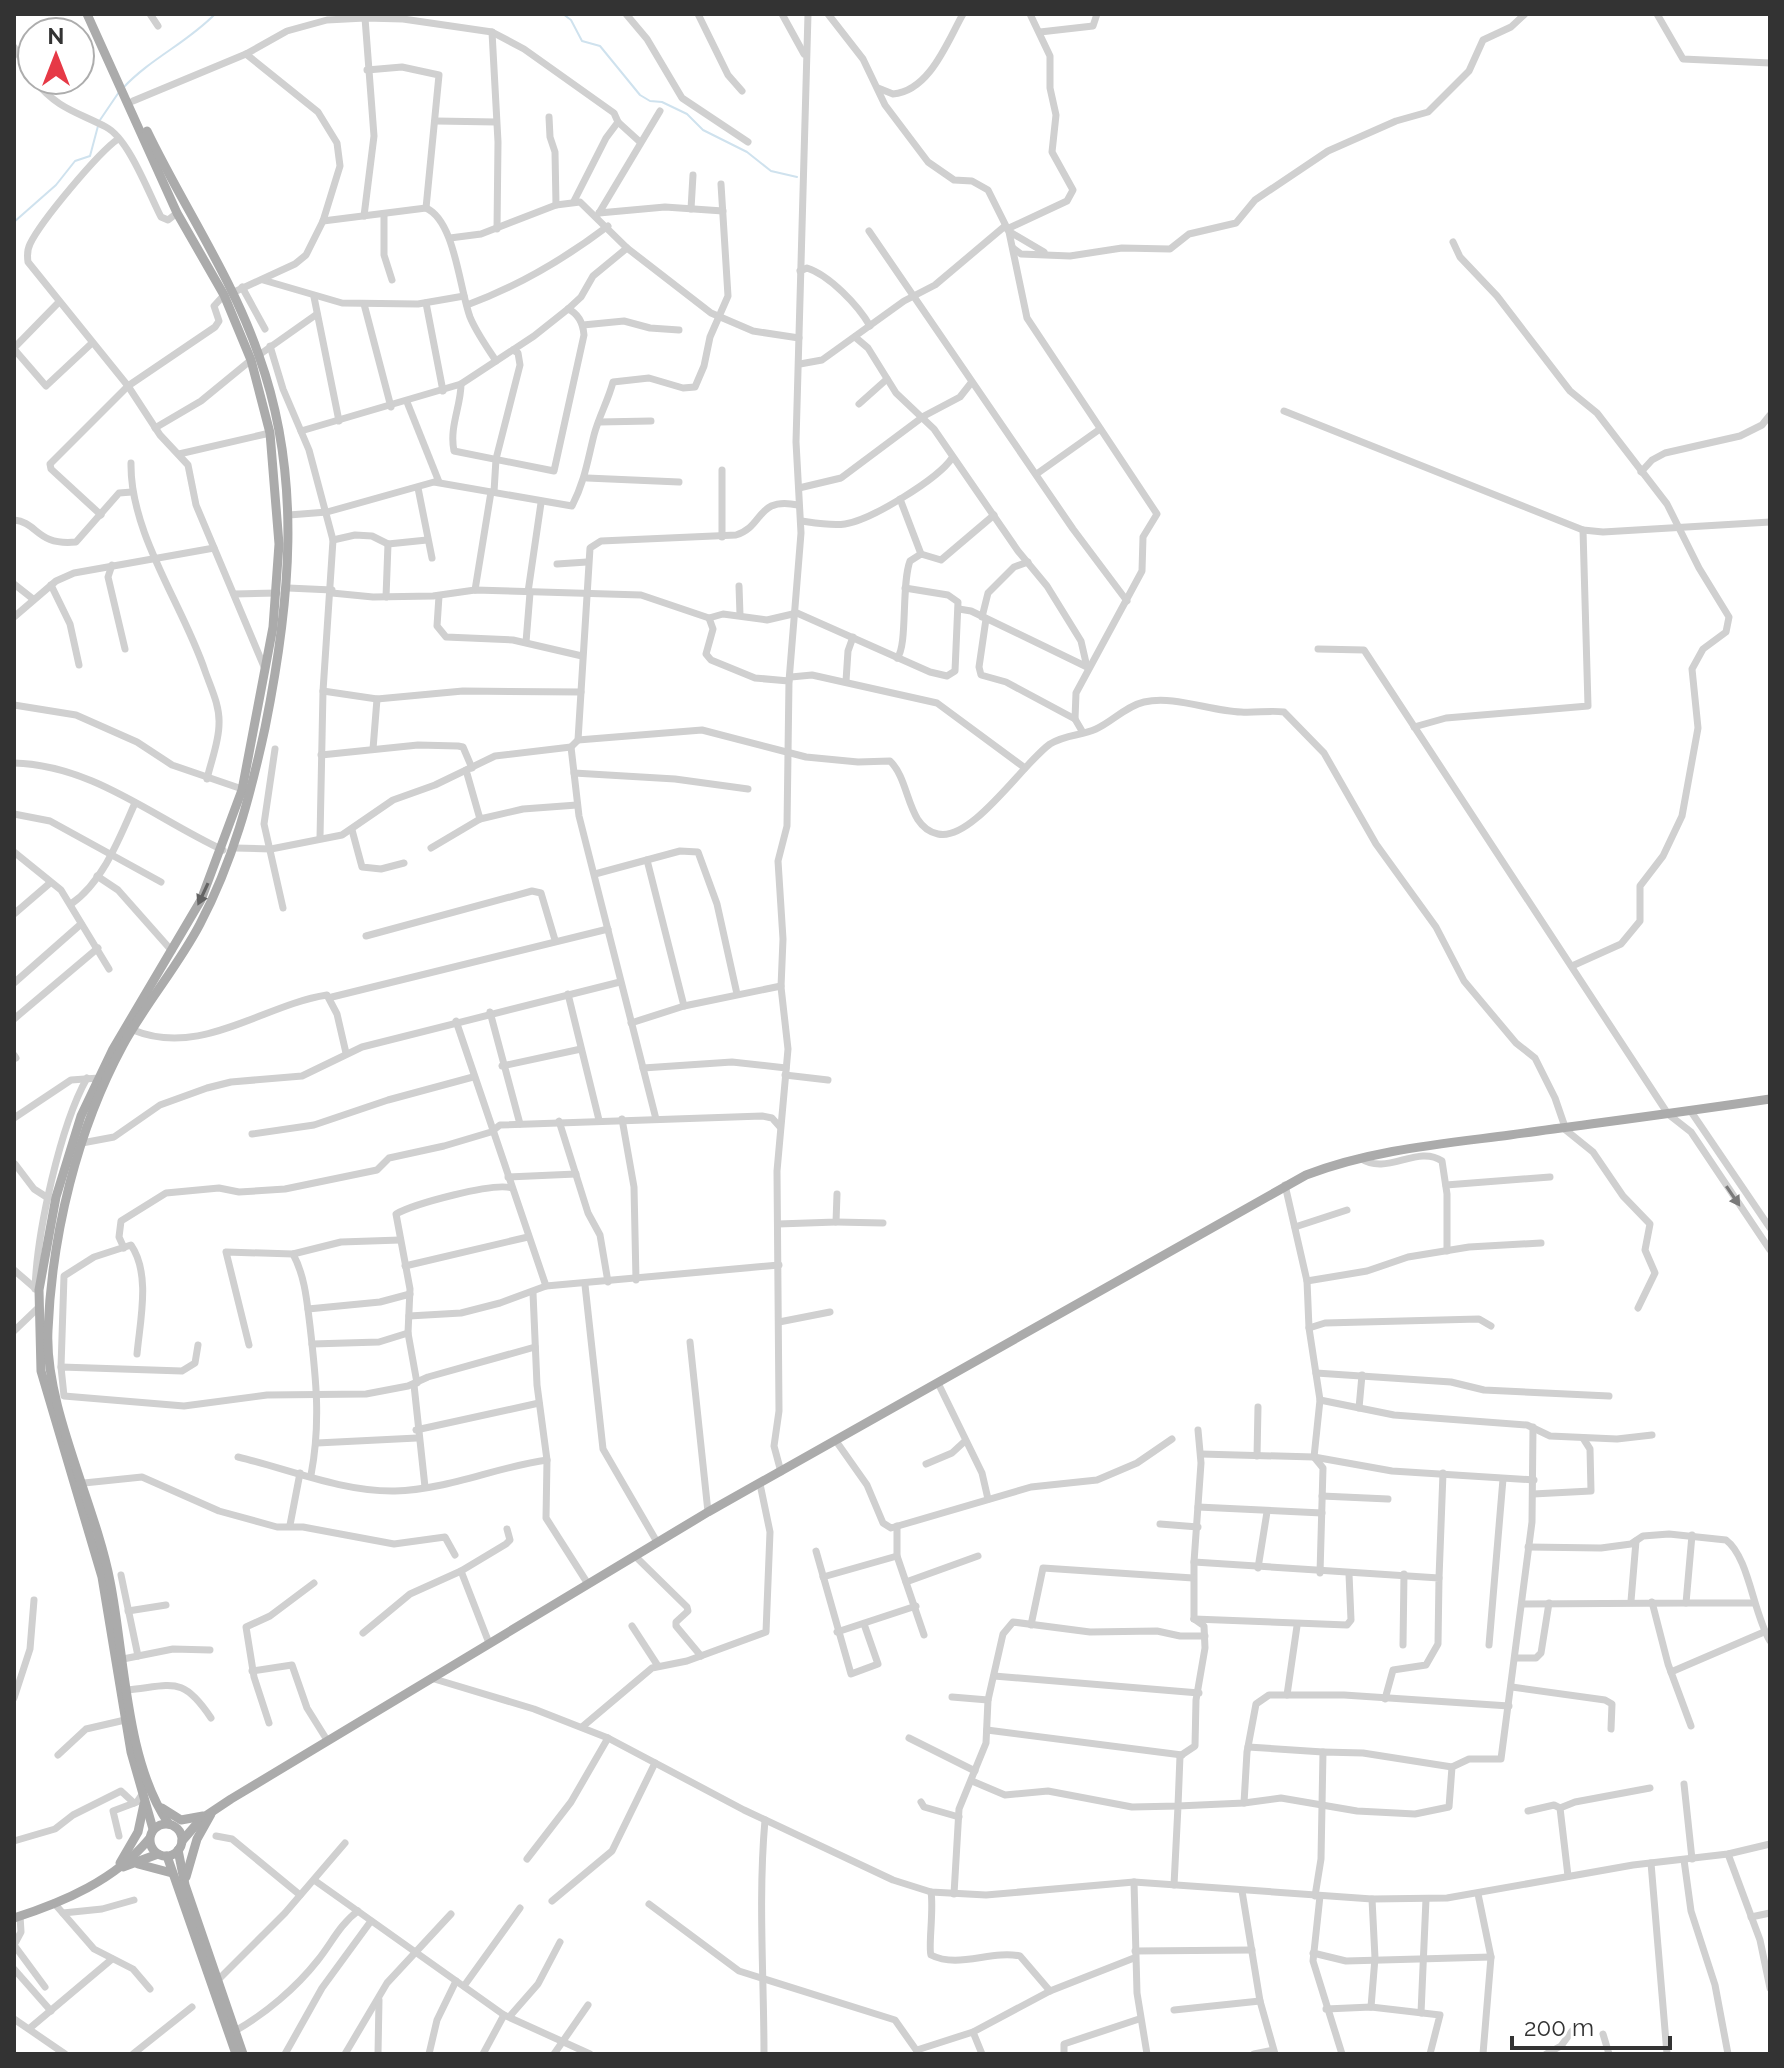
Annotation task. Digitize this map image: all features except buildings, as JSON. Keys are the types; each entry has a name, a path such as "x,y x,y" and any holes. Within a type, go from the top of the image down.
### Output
{"main road":[{"path":"89,14 228,294 255,357 277,420 289,515 288,588 273,689 235,848 199,926 116,1059 82,1143 58,1242 47,1335 52,1385 84,1483 110,1581 151,1834 172,1873 236,2054"},
{"path":"131,101 177,213 228,294"},
{"path":"243,2054 185,1885 180,1846 171,1825 147,1796 125,1720 102,1577 41,1371 37,1289 56,1197 81,1116 134,1011 172,951 223,850 247,791 277,593 277,477 255,357"},
{"path":"117,1870 151,1834 206,1815 428,1678 708,1512 1285,1185 1329,1166 1360,1158 1563,1127 1577,1130 1770,1099"},
{"path":"147,1796 175,1818 206,1815"},
{"path":"117,1870 138,1832 147,1796"},
{"path":"17,1917 82,1892 117,1870 180,1846 206,1815"},
{"path":"185,1885 190,1856 206,1815"},
{"path":"134,1863 157,1866 172,1873"}],"street":[{"path":"150,14 158,26"},
{"path":"626,14 647,39 682,98 748,142"},
{"path":"698,14 728,75 742,91"},
{"path":"782,14 805,55"},
{"path":"781,1472 774,1446 779,1411 780,1127 788,1042 781,986 783,939 778,861 787,826 793,613 801,521 798,505 800,364 797,335 808,14"},
{"path":"828,14 863,59 885,105 928,162 954,180 972,181 986,187 1013,248 1027,318 1157,514 1143,537 1142,571 1108,638 1087,667 1074,700 1078,727"},
{"path":"878,88 899,94 913,87 948,46 963,14"},
{"path":"800,364 822,360 1007,229 1067,201 1073,190 1052,152 1056,113 1050,88 1050,56 1030,14"},
{"path":"1040,32 1093,26 1097,14"},
{"path":"1013,248 1021,254 1070,256 1122,248 1170,249 1189,234 1236,223 1255,200 1328,151 1396,121 1428,112 1469,71 1483,40 1511,27 1525,14"},
{"path":"1657,14 1683,59 1770,63"},
{"path":"131,101 246,54 266,40 311,24 403,17 492,32 524,49 586,92 614,113 618,122 640,142"},
{"path":"364,216 374,136 365,18"},
{"path":"492,32 497,229"},
{"path":"246,54 313,107 337,143 339,176 323,221 306,255 263,280"},
{"path":"367,70 402,67 437,73 436,121 426,208"},
{"path":"51,96 64,109 99,124 118,139 161,217 168,220 177,213"},
{"path":"599,214 660,111"},
{"path":"549,117 555,152 556,205"},
{"path":"436,121 496,122"},
{"path":"574,201 606,138 618,122"},
{"path":"118,139 96,159 29,244 28,262 128,386 155,428 179,454 191,473 196,505 266,671"},
{"path":"691,209 693,175"},
{"path":"289,515 327,512 439,482 541,503 572,506 587,478 599,422 614,382 649,378 683,388 695,387 704,366 710,337 728,296 721,184"},
{"path":"450,238 497,229 556,205 574,201 585,204 599,214 627,248 720,318 753,331 797,335"},
{"path":"323,221 426,208 441,218 450,238 467,305 496,361"},
{"path":"599,214 691,209 723,211"},
{"path":"384,215 384,255 392,280"},
{"path":"467,305 516,287 571,254 608,226"},
{"path":"1007,229 1050,254"},
{"path":"869,231 971,383 1127,601"},
{"path":"1453,242 1460,257 1497,296 1570,391 1597,413 1667,504 1729,617 1726,632 1703,649 1692,669 1698,728 1682,816 1663,856 1640,886 1640,921 1621,944 1572,966"},
{"path":"301,431 461,384 568,309 581,297 593,276 627,248"},
{"path":"1015,261 1021,254"},
{"path":"800,271 807,268 816,271 857,307 870,326"},
{"path":"101,515 51,469 50,464 128,386 215,327 219,321 214,306 228,294 261,278 314,297 364,304 426,303 464,296"},
{"path":"242,287 265,329"},
{"path":"314,297 339,421"},
{"path":"58,303 14,348 46,386 92,343"},
{"path":"426,303 446,390 455,411"},
{"path":"364,304 391,407"},
{"path":"461,384 461,398 455,411 454,451 552,472 557,468 582,350 583,325 576,312 568,309"},
{"path":"155,428 201,401 255,357 317,314"},
{"path":"583,325 624,321 650,328 679,330"},
{"path":"855,337 868,348 896,393 925,419 994,515 1081,641 1087,667"},
{"path":"270,346 301,431 333,540 323,691 320,838"},
{"path":"475,590 496,459 518,375 520,356 513,350"},
{"path":"859,404 887,379"},
{"path":"799,488 841,478 960,397 971,383"},
{"path":"407,402 439,482"},
{"path":"1284,411 1583,530 1603,532 1770,522"},
{"path":"1641,472 1665,453 1751,432 1770,415"},
{"path":"599,422 651,421"},
{"path":"1038,473 1100,429"},
{"path":"179,454 270,433"},
{"path":"801,521 847,524 900,499 936,476 952,458"},
{"path":"131,463 132,492 173,601 198,649 219,714 218,737 207,779"},
{"path":"722,470 722,537"},
{"path":"587,478 679,482"},
{"path":"418,488 432,558"},
{"path":"14,520 22,521 48,541 79,541 119,493 132,492"},
{"path":"900,499 921,554"},
{"path":"578,740 590,548 601,541 722,537 745,533 770,505 783,502 798,505"},
{"path":"526,642 541,503"},
{"path":"921,554 941,560 994,515"},
{"path":"1414,727 1446,718 1588,706 1583,530"},
{"path":"333,540 372,536 388,544 427,540"},
{"path":"386,597 388,544"},
{"path":"14,617 51,585 74,573 214,548"},
{"path":"897,658 904,648 905,588 909,562 921,554"},
{"path":"1024,561 986,596 979,667 981,675 1006,682 1078,727 1093,730 1135,705 1154,701 1243,713 1289,713 1324,753 1376,844 1441,935 1464,981 1516,1043 1535,1058 1555,1098 1563,1127"},
{"path":"557,564 587,562"},
{"path":"112,565 108,577 125,649"},
{"path":"14,584 33,599"},
{"path":"51,585 70,624 79,665"},
{"path":"739,586 740,615"},
{"path":"288,588 436,598 475,590 641,595 709,618 723,614 767,620 793,613 930,672 947,676 955,671 958,602 948,595 905,588"},
{"path":"234,594 277,593"},
{"path":"436,598 437,626 446,637 526,642 582,656"},
{"path":"959,609 1087,667"},
{"path":"709,618 713,629 706,654 711,660 755,678 790,679 803,674 937,703 961,717 1025,768"},
{"path":"846,681 848,651 853,637"},
{"path":"1318,649 1364,650 1668,1114 1691,1132 1770,1250"},
{"path":"323,691 377,699 463,691 581,692"},
{"path":"373,749 377,699"},
{"path":"14,705 76,715 137,742 158,758 207,779 247,791"},
{"path":"235,848 271,849 352,830 393,800 508,753 571,747 578,740 702,730 788,751 858,762 890,761 898,771 917,820 928,831 953,834 991,804 1045,748 1078,727"},
{"path":"321,755 373,749 461,746 480,819"},
{"path":"571,747 577,805 656,1119"},
{"path":"275,749 264,824 283,908"},
{"path":"14,763 84,776 223,850"},
{"path":"574,773 675,779 748,789"},
{"path":"71,904 97,876 135,803"},
{"path":"431,848 480,819 523,809 577,805"},
{"path":"14,814 50,821 161,882"},
{"path":"352,830 361,867 381,869 404,863"},
{"path":"595,874 689,850 701,855 717,904 737,994"},
{"path":"14,852 71,904 109,969"},
{"path":"647,860 684,1006"},
{"path":"97,876 118,890 172,951"},
{"path":"14,914 50,883"},
{"path":"366,936 532,891 541,893 555,940"},
{"path":"14,983 81,924"},
{"path":"133,1030 156,1036 199,1037 325,995 332,997 608,929"},
{"path":"14,1019 98,948"},
{"path":"82,1143 114,1137 160,1105 181,1096 231,1082 302,1076 346,1053 490,1012 620,982"},
{"path":"631,1023 684,1006 781,986"},
{"path":"568,994 599,1120"},
{"path":"332,997 346,1053"},
{"path":"490,1012 520,1124"},
{"path":"456,1021 491,1132 546,1286"},
{"path":"502,1066 581,1049"},
{"path":"643,1068 732,1062 828,1080"},
{"path":"252,1134 314,1125 379,1102 473,1077"},
{"path":"37,1289 48,1198 78,1095 87,1078"},
{"path":"14,1118 71,1080 99,1078"},
{"path":"1692,1113 1770,1228"},
{"path":"124,1248 119,1237 121,1221 166,1193 219,1188 239,1192 285,1189 377,1170 389,1158 432,1150 491,1132 500,1125 762,1116 772,1118 780,1127"},
{"path":"622,1119 634,1187 636,1280"},
{"path":"559,1121 588,1213 600,1235 608,1282"},
{"path":"1577,1130 1612,1175 1623,1196 1650,1224 1645,1250 1655,1273 1638,1308"},
{"path":"1360,1158 1380,1165 1409,1157 1436,1157 1444,1165 1447,1251"},
{"path":"15,1164 34,1189 48,1198"},
{"path":"1717,1172 1729,1164"},
{"path":"508,1177 576,1174"},
{"path":"1446,1185 1550,1177"},
{"path":"1285,1185 1307,1281 1309,1328 1320,1400 1314,1457 1323,1468 1320,1573"},
{"path":"425,1487 417,1434 405,1266 396,1228 397,1212 467,1191 498,1186 512,1188"},
{"path":"836,1222 837,1194"},
{"path":"1295,1227 1347,1210"},
{"path":"778,1224 883,1223"},
{"path":"405,1266 528,1237"},
{"path":"249,1345 226,1252 293,1254 341,1242 400,1240"},
{"path":"1307,1281 1447,1251 1541,1243"},
{"path":"137,1354 140,1274 134,1248 94,1257 64,1276 61,1367 64,1396 69,1399 184,1406 267,1395 366,1394 415,1384 535,1347"},
{"path":"293,1254 308,1309 318,1395 317,1443 311,1475"},
{"path":"409,1316 461,1313 533,1293 546,1286 585,1285 779,1265"},
{"path":"14,1270 37,1289"},
{"path":"585,1285 603,1449 657,1542"},
{"path":"533,1293 539,1403 547,1460 548,1524 588,1584"},
{"path":"308,1309 408,1297"},
{"path":"14,1331 38,1308"},
{"path":"779,1322 830,1312"},
{"path":"1309,1328 1325,1323 1479,1319 1491,1326"},
{"path":"312,1344 379,1342 408,1333"},
{"path":"690,1342 708,1512"},
{"path":"61,1367 182,1371 195,1363 198,1345"},
{"path":"1316,1373 1451,1382 1484,1390 1609,1396"},
{"path":"1359,1408 1362,1375"},
{"path":"938,1383 982,1473 988,1499"},
{"path":"1320,1400 1394,1415 1533,1427 1550,1436 1652,1435"},
{"path":"317,1443 417,1434 539,1403"},
{"path":"1257,1456 1258,1407"},
{"path":"1248,1747 1363,1753 1452,1767 1469,1759 1501,1759 1528,1547 1534,1480 1533,1427"},
{"path":"1194,1619 1193,1578 1201,1454 1198,1430"},
{"path":"1533,1494 1591,1491 1590,1449 1583,1438"},
{"path":"836,1441 867,1485 885,1526 897,1526 1031,1487 1077,1484 1105,1478 1137,1463 1172,1439"},
{"path":"926,1464 952,1453 965,1441"},
{"path":"1201,1454 1314,1457 1372,1469 1534,1480"},
{"path":"238,1457 379,1490 425,1487 547,1460"},
{"path":"290,1525 300,1473"},
{"path":"1385,1699 1393,1670 1426,1665 1438,1644 1443,1473"},
{"path":"84,1483 142,1477 240,1518 277,1527 290,1525 394,1544 445,1537 455,1555"},
{"path":"1489,1645 1503,1479"},
{"path":"582,1727 658,1666 701,1656 766,1632 770,1532 760,1484"},
{"path":"1322,1496 1388,1499"},
{"path":"1198,1507 1322,1513"},
{"path":"1258,1568 1267,1512"},
{"path":"1160,1524 1198,1527"},
{"path":"897,1526 897,1556 924,1635"},
{"path":"363,1633 410,1594 461,1571 509,1542 507,1529"},
{"path":"1528,1547 1601,1548 1649,1535 1692,1535 1726,1540 1733,1545 1770,1641"},
{"path":"1686,1603 1692,1535"},
{"path":"1631,1601 1636,1541"},
{"path":"816,1551 851,1674 876,1667 864,1624"},
{"path":"635,1556 687,1607 688,1611 676,1622 676,1626 701,1656"},
{"path":"823,1577 897,1556"},
{"path":"906,1582 978,1556"},
{"path":"1194,1562 1320,1573 1404,1574 1439,1578"},
{"path":"1031,1625 1043,1568 1193,1578"},
{"path":"461,1571 489,1643"},
{"path":"1194,1619 1297,1626 1351,1624 1349,1574"},
{"path":"1403,1645 1404,1574"},
{"path":"121,1575 138,1656"},
{"path":"269,1723 252,1671 246,1627 270,1616 314,1583"},
{"path":"14,1698 30,1649 34,1600"},
{"path":"1522,1604 1631,1601 1753,1603"},
{"path":"1652,1602 1671,1672 1691,1726"},
{"path":"1516,1658 1536,1658 1541,1653 1549,1603"},
{"path":"128,1611 166,1605"},
{"path":"837,1632 916,1606"},
{"path":"987,1730 1182,1755 1195,1746 1205,1636 1204,1626 1194,1619"},
{"path":"954,1894 959,1817 987,1730 988,1700 1007,1627 1013,1622 1090,1632 1157,1631 1180,1636 1205,1636"},
{"path":"632,1626 658,1666"},
{"path":"1287,1695 1297,1626"},
{"path":"1671,1672 1764,1632"},
{"path":"123,1659 173,1649 210,1650"},
{"path":"252,1671 292,1665 307,1708 327,1740"},
{"path":"994,1676 1199,1693"},
{"path":"428,1678 453,1683 608,1738 765,1820 893,1880 931,1892 954,1894 1134,1882 1317,1896 1426,1899 1478,1894 1568,1876 1728,1854 1770,1844"},
{"path":"128,1690 183,1687 194,1694 211,1718"},
{"path":"1512,1687 1605,1700 1612,1704 1611,1729"},
{"path":"1244,1803 1248,1747 1258,1700 1269,1695 1509,1706"},
{"path":"952,1697 988,1700"},
{"path":"58,1755 86,1729 125,1720"},
{"path":"527,1859 571,1802 608,1738"},
{"path":"909,1738 975,1771"},
{"path":"1323,1752 1321,1859 1317,1896 1321,1911 1313,1953 1315,1973 1342,2054"},
{"path":"1174,1885 1182,1755"},
{"path":"552,1901 612,1851 655,1763"},
{"path":"972,1781 1005,1795 1048,1791 1132,1807 1244,1803 1281,1798 1320,1806 1415,1814 1446,1810 1452,1767"},
{"path":"1684,1784 1691,1911 1715,1985 1728,2054"},
{"path":"1528,1811 1554,1805 1560,1808 1575,1802 1650,1788"},
{"path":"14,1841 48,1832 73,1815 121,1791 134,1803"},
{"path":"119,1836 113,1811 147,1796"},
{"path":"921,1802 924,1807 959,1817"},
{"path":"1560,1808 1568,1876"},
{"path":"764,2054 765,1977 761,1939 765,1820"},
{"path":"216,1836 232,1839 300,1895"},
{"path":"217,1981 314,1880 345,1843"},
{"path":"1728,1854 1751,1917 1770,1988"},
{"path":"1651,1863 1667,2054"},
{"path":"314,1880 507,2015 538,2033 590,2054"},
{"path":"1134,1882 1139,2019 1147,2054"},
{"path":"1242,1891 1260,2001 1274,2052 1254,2054"},
{"path":"931,1892 934,1927 928,1949 931,1955 968,1960 982,1956 1020,1956 1050,1991"},
{"path":"1478,1894 1491,1957 1483,2054"},
{"path":"1371,2007 1375,1958 1372,1899"},
{"path":"1421,2013 1426,1956 1426,1899"},
{"path":"63,1913 102,1909 134,1900"},
{"path":"54,1903 94,1949 133,1969 150,1989"},
{"path":"649,1904 729,1966 889,2017 918,2052 973,2032 1050,1991 1135,1954 1252,1950"},
{"path":"464,1986 520,1908"},
{"path":"235,2031 265,2012 316,1963 341,1928 358,1911"},
{"path":"1751,1917 1770,1913"},
{"path":"345,2054 387,1983 451,1914"},
{"path":"17,1917 21,1932 14,1945 45,1987"},
{"path":"285,2054 322,1988 371,1921"},
{"path":"483,2054 507,2015 538,1984 560,1942"},
{"path":"1313,1953 1346,1961 1426,1956 1491,1957"},
{"path":"30,2028 112,1959"},
{"path":"14,1969 51,2011"},
{"path":"429,2054 437,2020 456,1981"},
{"path":"378,2054 379,1999"},
{"path":"1174,2010 1260,2001"},
{"path":"554,2054 588,2005"},
{"path":"133,2054 192,2007"},
{"path":"1326,2009 1371,2007 1442,2017 1430,2054"},
{"path":"14,2019 65,2054"},
{"path":"1064,2054 1064,2044 1139,2019"},
{"path":"1546,2054 1561,2046 1572,2031"},
{"path":"973,2032 982,2054"},
{"path":"1603,2034 1609,2054"}],"waterway":[{"path":"123,88 215,14"},
{"path":"563,14 571,20 582,41 600,46 640,95 687,114 703,130 747,152 771,171 797,177"},
{"path":"100,120 119,92"},
{"path":"14,222 56,185 75,161 90,156 98,126"}]}
